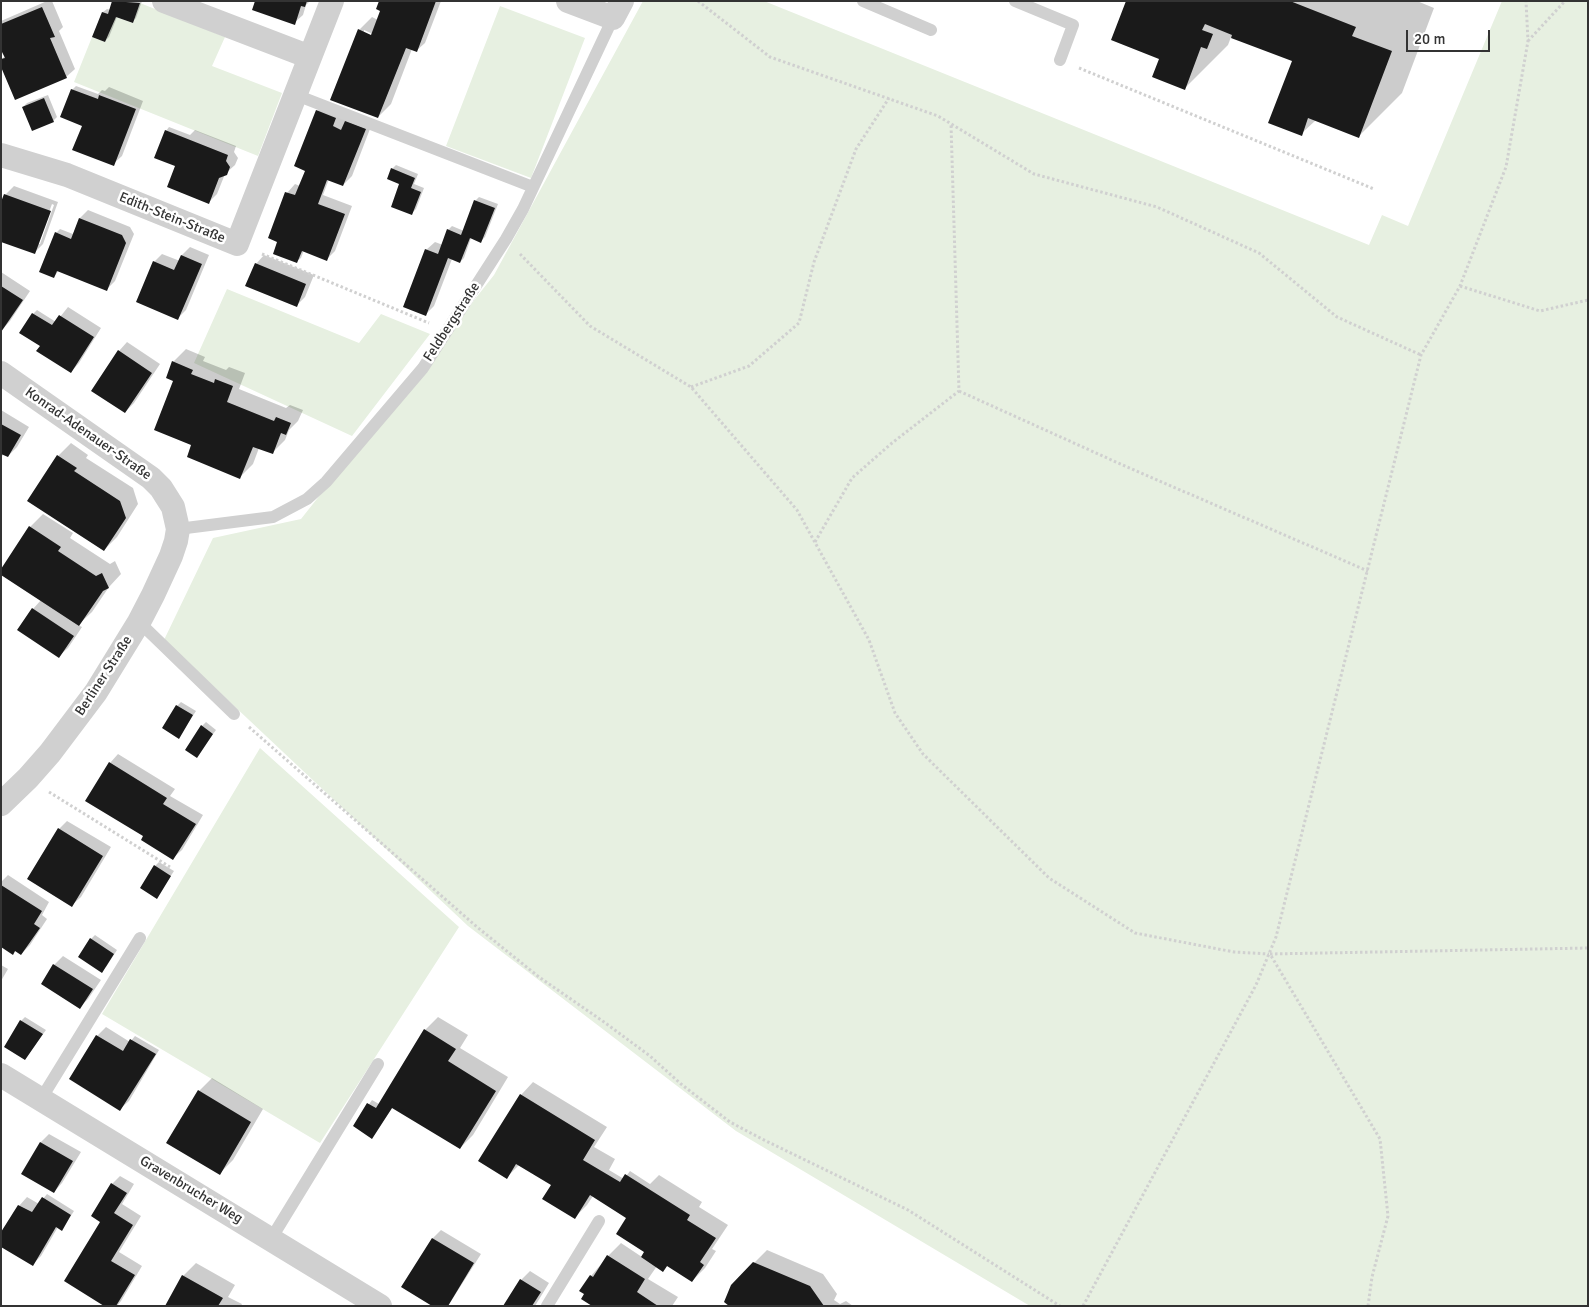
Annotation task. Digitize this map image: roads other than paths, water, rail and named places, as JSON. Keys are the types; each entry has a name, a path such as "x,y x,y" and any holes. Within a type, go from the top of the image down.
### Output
{"street":[{"path":"164,1 310,57"},
{"name":"Edith-Stein-Straße","path":"1,155 66,175 237,244 332,1"},
{"path":"568,1 618,10"},
{"name":"Konrad-Adenauer-Straße","path":"1,373 151,478 161,488 173,507 178,529"},
{"name":"Berliner Straße","path":"1,804 28,778 85,708 138,622 171,556 178,529"},
{"name":"Gravenbrucher Weg","path":"1,1075 380,1306"}],"lane":[{"path":"863,1 931,30"},
{"path":"1015,1 1072,25 1060,60"},
{"name":"Feldbergstraße","path":"178,529 273,517 307,499 326,482 423,368 506,239 523,209 618,10"},
{"path":"296,95 533,187"},
{"path":"138,622 234,714"},
{"path":"40,1099 140,938"},
{"path":"272,1239 378,1064"},
{"path":"547,1306 599,1221"}]}
